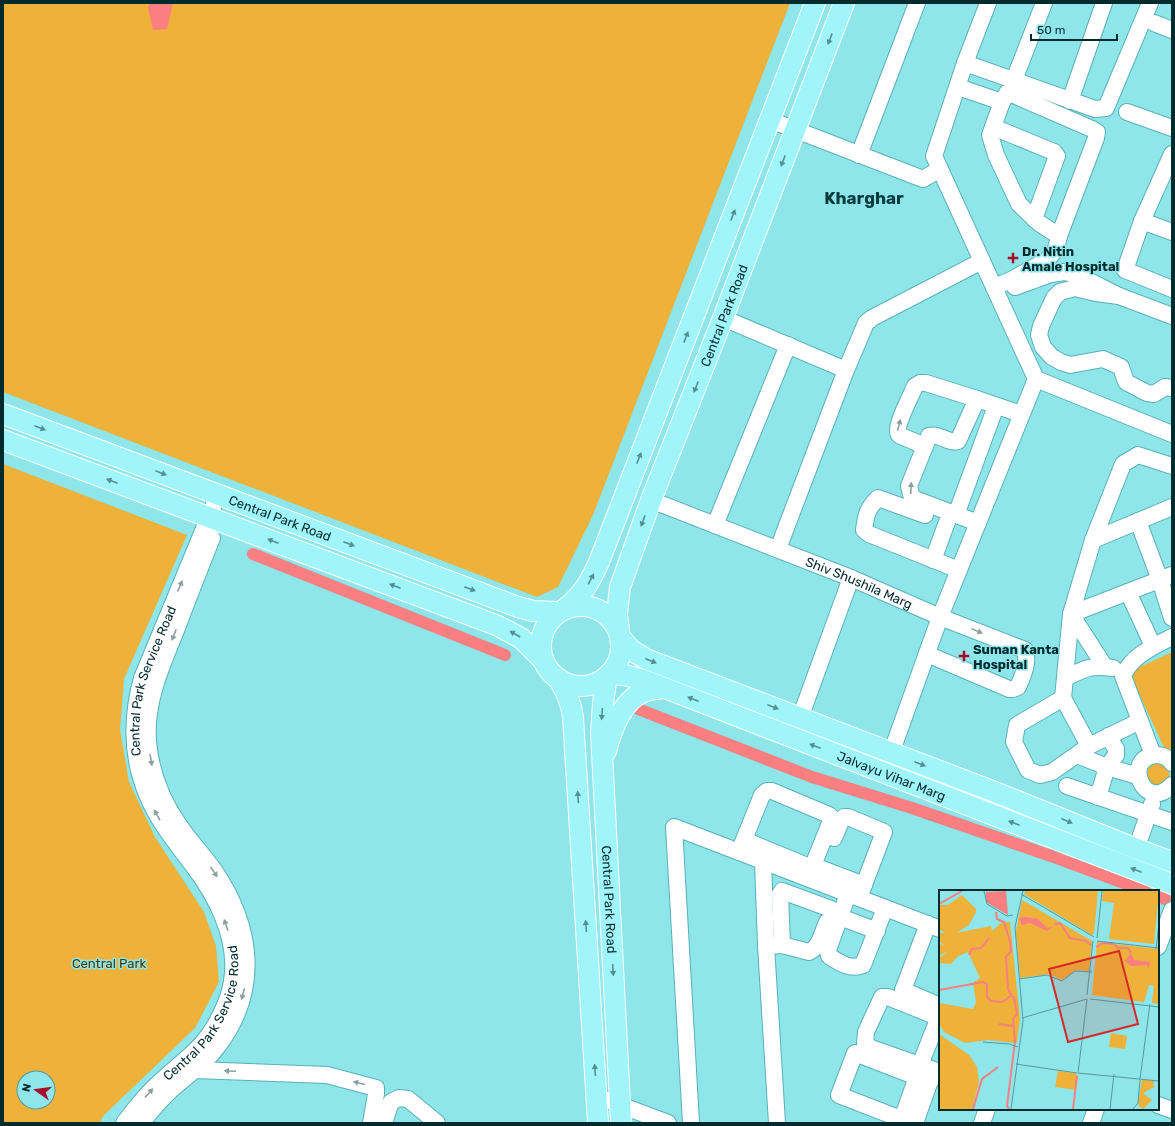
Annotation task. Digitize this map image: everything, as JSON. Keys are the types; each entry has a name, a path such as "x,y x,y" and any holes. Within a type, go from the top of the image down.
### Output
{"main road":[{"path":"563,610 582,605 597,608 610,617 620,634 621,654 614,668 608,675 596,683 581,686 573,685 559,679 553,674 544,661 542,653 542,637 548,623 563,610 579,598 586,588 599,562 814,3"},
{"name":"Central Park Road","path":"620,634 617,614 620,587 651,500 723,318 844,3"},
{"name":"Central Park Road","path":"3,414 518,607 533,611 563,610"},
{"name":"Central Park Road","path":"3,440 496,625 521,638 544,661"},
{"name":"Jalvayu Vihar Marg","path":"620,634 628,647 638,655 995,792 1132,848 1172,862"},
{"name":"Jalvayu Vihar Marg","path":"608,675 624,674 664,688 1172,884"},
{"name":"Central Park Road","path":"608,675 602,718 603,765 621,1114"},
{"name":"Central Park Road","path":"559,679 567,692 573,717 598,1123"},
{"path":"603,765 614,727 629,701 646,691 664,688"}],"street":[{"path":"859,154 918,3"},
{"path":"988,3 965,63 934,156 1036,379 1172,434"},
{"path":"1014,80 1044,3"},
{"path":"1070,100 1104,3"},
{"path":"965,63 1095,109 1106,108 1150,3"},
{"path":"1154,23 1172,30"},
{"path":"958,87 1002,102"},
{"path":"995,290 1047,260 1056,249 1059,236 1097,132 1009,92 1002,102 990,135 996,155 1019,204 1039,223 1059,236"},
{"path":"1127,112 1172,128"},
{"path":"770,120 923,179 940,169"},
{"path":"993,127 1054,152 1057,156 1034,219"},
{"path":"1172,154 1142,221 1125,270 1172,289"},
{"path":"1142,221 1172,232"},
{"path":"778,550 846,370 866,323 872,318 982,261"},
{"path":"995,290 1050,274 1064,272 1078,275 1119,296 1172,316"},
{"path":"1119,296 1075,288 1060,292 1054,298 1041,326 1039,335 1043,347 1052,357 1070,365 1103,359 1116,364 1121,367 1126,382 1147,392 1154,394 1165,387 1172,388"},
{"path":"723,318 846,370"},
{"path":"715,525 788,345"},
{"path":"884,773 940,617 1036,379"},
{"path":"925,446 901,436 897,431 899,422 915,386 920,383 926,383 1022,414"},
{"path":"951,519 912,498 909,486 930,436 934,435 954,442 958,441 977,399"},
{"path":"933,560 996,406"},
{"path":"1138,776 1107,766 1083,750 1064,698 1071,614 1093,540 1123,464 1138,455 1172,466"},
{"path":"214,519 222,496"},
{"path":"959,570 869,534 864,530 866,515 870,506 878,498 951,519 976,528"},
{"name":"Shiv Shushila Marg","path":"651,500 851,578 940,617 1025,650 1027,656 1025,670 1018,687 1009,689 927,654"},
{"path":"1093,540 1172,507"},
{"name":"Central Park Service Road","path":"141,1123 171,1090 204,1063 219,1046 239,1006 247,975 246,952 241,927 228,894 214,871 172,815 160,792 150,758 148,726 149,710 155,682 214,519"},
{"name":"Central Park Service Road","path":"124,1123 150,1091 208,1038 226,1001 233,973 232,948 222,913 203,878 168,834 154,810 139,772 135,743 135,708 142,678 214,519"},
{"path":"1138,521 1166,577 1172,618"},
{"path":"1071,614 1166,577"},
{"path":"800,718 851,578"},
{"path":"1128,592 1153,646"},
{"path":"1071,614 1105,667"},
{"path":"1153,755 1123,676 1129,665 1153,646 1172,637"},
{"path":"1065,678 1086,668 1105,667 1126,669"},
{"path":"1064,698 1017,725 1014,742 1028,770 1040,775 1052,772 1083,750 1140,721"},
{"path":"1098,797 1107,766 1116,755 1116,749 1108,736"},
{"path":"1171,761 1159,755 1148,757 1140,765 1138,776 1142,785 1153,792 1163,792 1172,785"},
{"path":"1067,786 1172,822"},
{"path":"742,846 762,795 767,791 772,791 829,814 832,818 815,874"},
{"path":"1132,848 1153,792"},
{"path":"774,946 809,952 814,950 835,913 852,892 884,832 848,817 844,817 815,874"},
{"path":"691,1123 674,827 742,846 815,874 933,931 903,990 939,1012"},
{"path":"742,846 763,861 815,874 852,892"},
{"path":"763,861 774,946 777,1123"},
{"path":"774,946 780,894 782,891 877,930"},
{"path":"835,913 828,950 829,956 842,965 857,967 863,965 885,908"},
{"path":"1159,944 1172,910"},
{"path":"930,1073 871,1048 865,1043 866,1032 882,997 888,997 939,1013"},
{"path":"930,1073 855,1053 839,1095 909,1122 930,1073 939,1019"},
{"path":"195,1070 327,1075 368,1085 376,1088 371,1123"},
{"path":"596,1096 621,1114 668,1123"},
{"path":"384,1123 391,1102 399,1098 408,1099 437,1123"},
{"path":"1159,1105 1172,1110"},
{"path":"982,1123 988,1110"},
{"path":"1091,1123 1096,1110"}],"green space":[{"path":"3,3 790,3 593,515 558,587 537,597 3,392"},
{"name":"Central Park","path":"3,464 187,535 124,679 120,730 129,782 155,837 204,912 216,946 219,982 195,1028 103,1116 100,1123 3,1123"},
{"path":"1172,652 1172,751 1167,754 1129,672"},
{"path":"1154,764 1164,765 1169,771 1169,778 1163,787 1148,783 1147,772"}],"shaded area":[{"path":"150,3 173,3 167,29 153,30 148,7"}],"waterway":[{"path":"253,554 505,655"},
{"path":"633,707 812,777 912,808 1051,856 1142,890"},
{"path":"1159,896 1165,899"},
{"path":"1165,899 1172,901"}],"place":[{"name":"Dr. Nitin Amale Hospital","path":"1013,258"},
{"name":"Suman Kanta Hospital","path":"964,656"}],"district":[{"name":"Kharghar","path":"864,198"}]}
